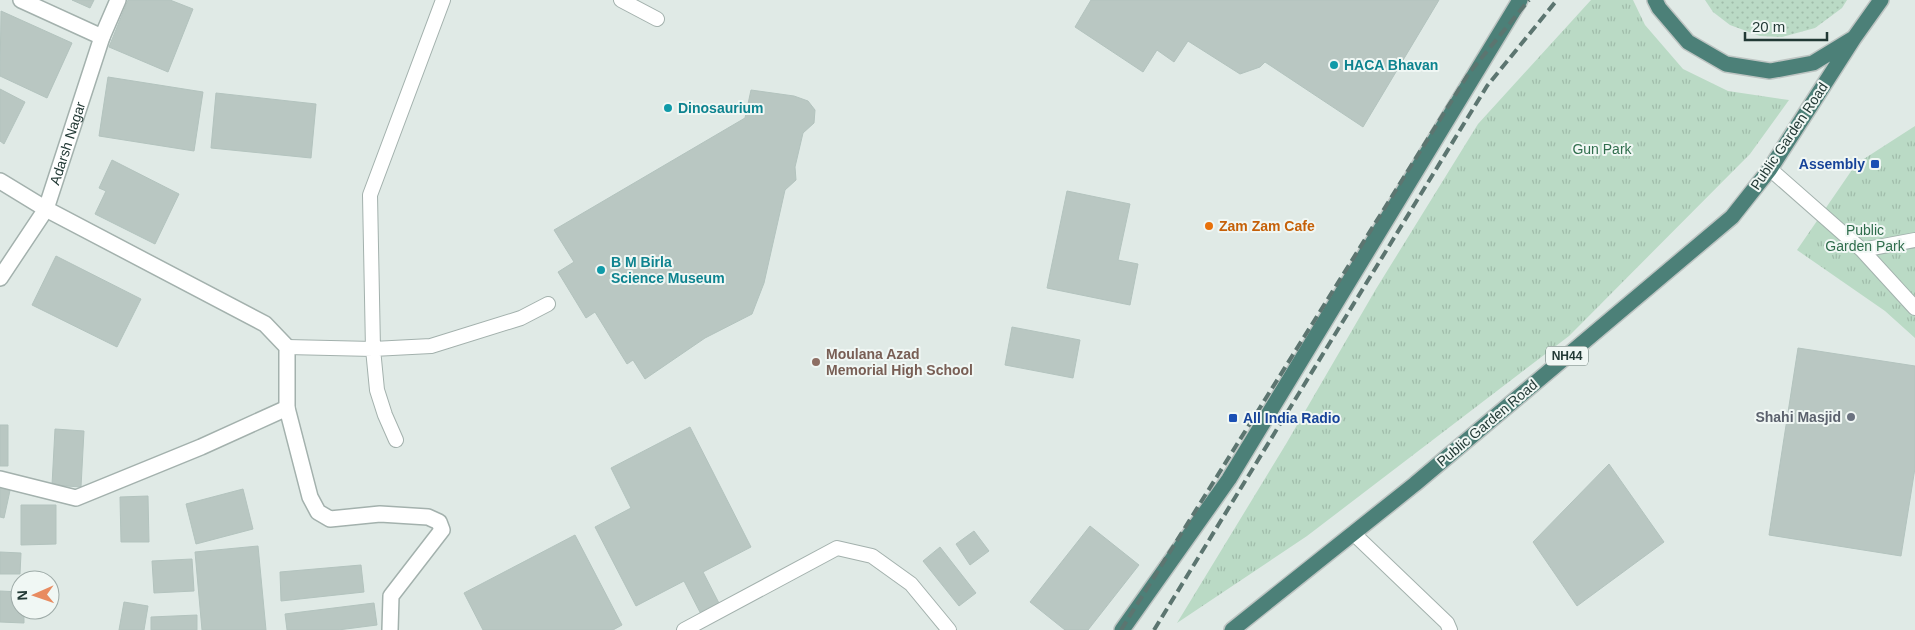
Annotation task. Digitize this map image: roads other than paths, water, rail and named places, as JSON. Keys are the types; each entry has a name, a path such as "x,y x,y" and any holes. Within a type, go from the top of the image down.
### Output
{"highway":[{"path":"1122,630 1229,479 1520,0"},
{"name":"NH44","path":"1657,4 1688,42 1726,64 1770,71 1813,63 1854,38 1882,1"},
{"name":"Public Garden Road","path":"1232,630 1416,484 1732,217 1770,169 1854,38"}],"street":[{"path":"21,0 102,37"},
{"name":"Adarsh Nagar","path":"0,278 46,209 102,37 118,0"},
{"path":"0,181 46,209 265,324 287,347 286,408 310,497 318,512 330,518 380,514 428,517 439,522 442,530 391,596 390,630"},
{"path":"0,479 76,498 201,447 286,408"}],"lane":[{"path":"396,440 385,415 378,390 373,349 370,195 443,0"},
{"path":"621,0 657,19"},
{"path":"1770,169 1862,250 1915,308"},
{"path":"1862,250 1915,240"},
{"path":"287,347 373,349 431,346 521,318 548,304"},
{"path":"1353,533 1447,624 1450,630"},
{"path":"684,630 837,548 872,556 910,584 949,630"}],"railway":[{"path":"1121,630 1469,73 1529,0"},
{"path":"1154,630 1487,86 1557,0"}],"place":[{"name":"HACA Bhavan","path":"1334,65"},
{"name":"Dinosaurium","path":"668,108"},
{"name":"Assembly","path":"1875,164"},
{"name":"Zam Zam Cafe","path":"1209,226"},
{"name":"B M Birla Science Museum","path":"601,270"},
{"name":"Moulana Azad Memorial High School","path":"816,362"},
{"name":"Shahi Masjid","path":"1851,417"},
{"name":"All India Radio","path":"1233,418"}],"park label":[{"name":"Gun Park","path":"1602,149"},
{"name":"Public Garden Park","path":"1865,238"}]}
